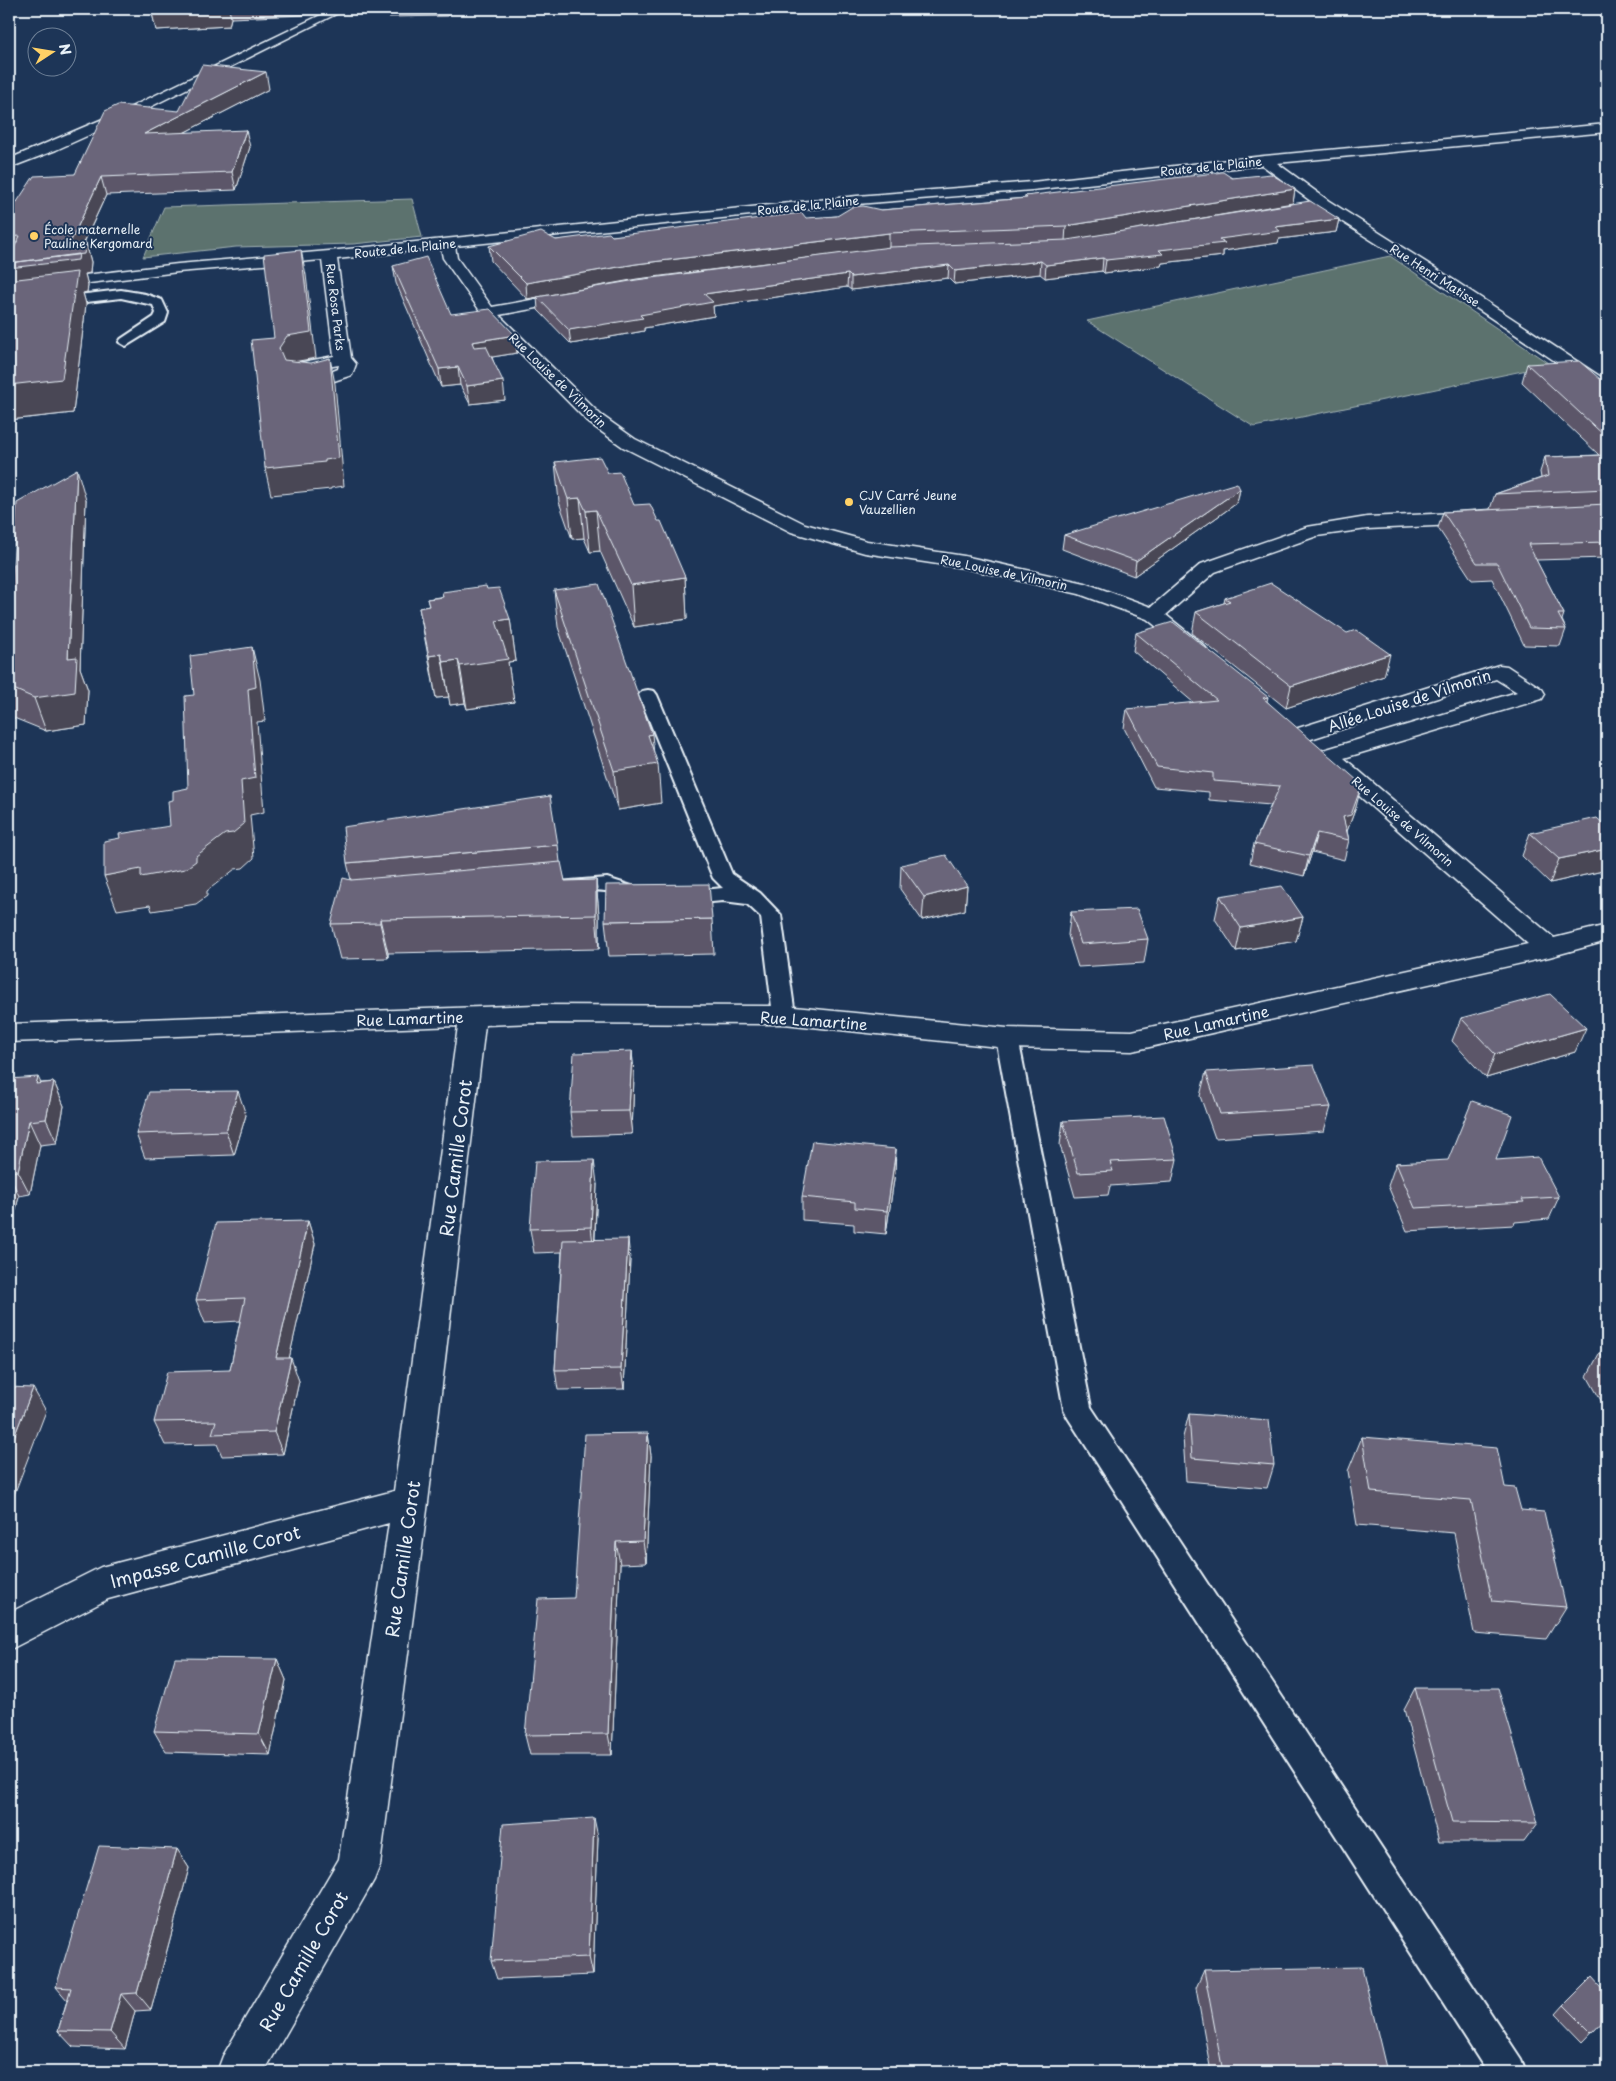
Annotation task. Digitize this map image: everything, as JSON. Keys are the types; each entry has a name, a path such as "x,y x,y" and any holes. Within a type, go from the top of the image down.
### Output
{"street":[{"path":"9,164 149,103 341,9"},
{"name":"Route de la Plaine","path":"9,289 195,267 329,256 857,200 1032,186 1264,160 1607,128"},
{"name":"Rue Henri Matisse","path":"1264,160 1324,204 1441,278 1607,388"},
{"path":"1267,214 1324,204"},
{"name":"Rue Louise de Vilmorin","path":"447,243 450,258 488,312 595,419 629,443 798,528 865,547 964,562 1085,588 1154,615 1213,662"},
{"name":"Rue Rosa Parks","path":"329,256 343,359"},
{"path":"488,312 590,294"},
{"path":"1154,615 1208,568 1314,531 1367,523 1492,518"},
{"name":"Allée Louise de Vilmorin","path":"1295,728 1499,671 1534,694 1328,756"},
{"name":"Rue Louise de Vilmorin","path":"1295,728 1549,948"},
{"name":"Rue Lamartine","path":"9,1033 535,1014 784,1016 1007,1038 1132,1041 1549,948 1607,933"},
{"name":"Rue Camille Corot","path":"239,2072 359,1865 410,1502 473,1016"},
{"name":"Impasse Camille Corot","path":"9,1632 102,1584 410,1502"}],"lane":[{"path":"118,276 122,294"},
{"path":"9,307 122,294 145,298 158,303 162,312 160,320 126,342"},
{"path":"648,695 723,878 753,898 771,915 784,1016"},
{"path":"548,889 608,884 651,900 723,894 753,898"},
{"path":"1007,1038 1078,1410 1508,2072"}],"green space":[{"path":"412,199 422,237 353,244 236,247 143,257 164,207"},
{"path":"1390,256 1551,365 1254,427 1087,321"}],"building":[{"path":"153,9 225,9 152,13"},
{"path":"202,65 266,72 144,134 246,130 232,172 101,177 69,245 86,243 84,254 9,263 9,258 20,236 9,237 9,203 17,202 34,176 75,174 105,111 118,105 179,111"},
{"path":"1223,172 1232,178 1271,174 1295,189 1066,226 889,233 636,264 526,283 489,246 541,232 556,240 609,233 612,236 802,213 806,218 837,216 852,207 863,206 881,210 1027,198 1025,196"},
{"path":"1310,201 1339,219 1275,227 1280,231 1219,239 1225,243 1159,250 1163,254 1106,260 1103,258 1046,265 1041,261 955,271 949,265 851,277 848,274 704,294 713,302 640,315 643,318 569,330 537,297 636,280 890,247 1067,240"},
{"path":"301,250 311,332 287,336 279,348 284,360 311,363 330,358 339,458 325,460 325,462 265,468 251,340 274,338 264,254"},
{"path":"79,254 78,260 9,268 9,263"},
{"path":"426,257 451,314 490,309 515,335 472,342 474,347 486,346 503,381 467,386 458,367 439,369 393,266"},
{"path":"77,272 62,379 9,385 9,280"},
{"path":"1579,361 1600,379 1607,378 1607,438 1527,364"},
{"path":"1607,455 1607,489 1495,494 1548,476 1545,457"},
{"path":"600,457 608,473 620,472 634,505 650,504 658,521 661,521 685,577 631,585 596,510 586,511 580,498 568,499 555,462"},
{"path":"77,469 68,658 77,657 75,692 34,698 9,687 9,626 17,503"},
{"path":"1237,483 1240,489 1136,561 1064,535"},
{"path":"1607,504 1607,542 1528,544 1564,614 1558,614 1566,629 1529,628 1497,563 1477,563 1443,512"},
{"path":"1271,583 1347,633 1356,630 1390,654 1291,686 1196,612 1230,601 1225,598"},
{"path":"599,584 652,734 648,735 658,764 614,771 554,590"},
{"path":"486,586 487,589 499,588 510,619 496,621 508,659 460,666 458,660 443,662 441,654 429,656 419,608 429,606 427,599 443,597 442,592"},
{"path":"1173,622 1268,697 1263,698 1358,781 1361,787 1351,815 1343,817 1349,840 1317,833 1309,856 1254,844 1280,786 1213,781 1213,773 1157,767 1127,709 1217,700 1136,633"},
{"path":"252,647 256,687 248,689 255,778 241,781 244,824 233,833 225,834 196,856 196,861 185,869 141,877 141,869 104,876 104,841 120,838 119,834 170,826 168,801 173,800 173,791 188,788 185,696 194,695 190,656"},
{"path":"550,796 558,845 347,863 343,827"},
{"path":"1597,818 1607,827 1607,849 1559,859 1530,833"},
{"path":"946,855 967,886 924,897 901,865"},
{"path":"561,862 565,881 596,880 596,915 380,919 380,923 331,924 343,878 351,880"},
{"path":"709,884 712,919 605,921 606,885"},
{"path":"1282,886 1303,917 1241,928 1220,896"},
{"path":"1137,909 1148,939 1081,944 1071,912"},
{"path":"1550,994 1586,1028 1495,1054 1461,1018"},
{"path":"632,1051 629,1111 570,1112 574,1053"},
{"path":"1314,1065 1331,1107 1220,1114 1206,1072"},
{"path":"38,1077 36,1084 54,1082 46,1119 29,1121 18,1171 9,1172 9,1079"},
{"path":"238,1091 226,1131 136,1134 149,1092"},
{"path":"1472,1101 1512,1115 1496,1160 1538,1157 1559,1197 1522,1199 1524,1202 1415,1208 1396,1163 1448,1160"},
{"path":"1164,1116 1177,1159 1110,1162 1113,1171 1078,1173 1063,1121"},
{"path":"812,1141 896,1149 887,1211 855,1208 855,1202 802,1197"},
{"path":"594,1160 591,1227 530,1229 535,1161"},
{"path":"308,1221 276,1358 291,1358 274,1432 212,1434 216,1421 154,1422 167,1372 230,1370 245,1298 196,1300 216,1223"},
{"path":"628,1239 621,1369 555,1370 563,1240"},
{"path":"1607,1351 1607,1365 1600,1352"},
{"path":"9,1387 33,1388 9,1450"},
{"path":"1189,1414 1269,1420 1274,1465 1192,1458"},
{"path":"648,1433 643,1541 616,1542 608,1734 525,1735 538,1599 574,1598 585,1434"},
{"path":"1362,1437 1497,1448 1505,1487 1515,1488 1521,1510 1544,1512 1566,1607 1492,1601 1471,1500 1371,1492"},
{"path":"175,1658 277,1659 259,1734 154,1731"},
{"path":"1415,1688 1498,1688 1538,1823 1452,1822"},
{"path":"594,1818 589,1957 491,1961 503,1824"},
{"path":"99,1846 177,1849 137,1993 121,1994 110,2032 58,2031 71,1988 56,1987"},
{"path":"1362,1967 1387,2072 1223,2072 1204,1970"},
{"path":"1592,1977 1607,1994 1607,2017 1592,2033 1564,2005"},
{"path":"487,2069 487,2072 403,2072"}],"place":[{"name":"École maternelle Pauline Kergomard","path":"34,236"},
{"name":"CJV Carré Jeune Vauzellien","path":"849,502"}]}
